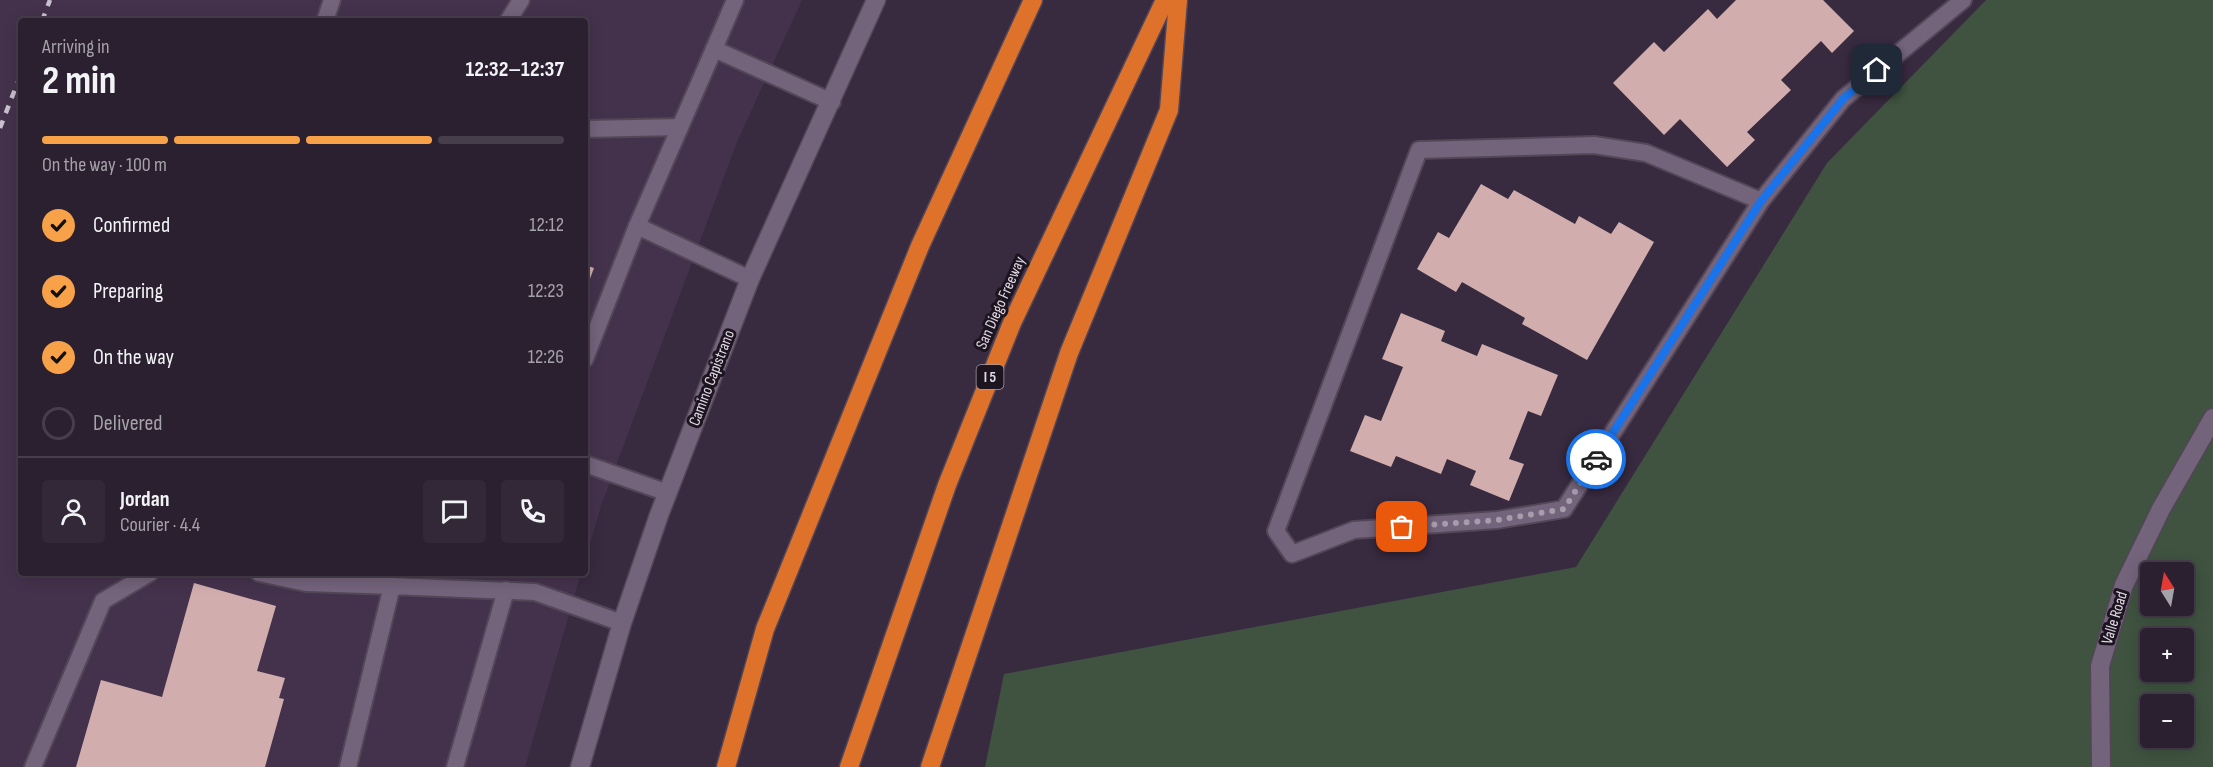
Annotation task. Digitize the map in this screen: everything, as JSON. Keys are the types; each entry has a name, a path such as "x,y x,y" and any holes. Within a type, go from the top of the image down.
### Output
{"highway":[{"path":"726,767 770,619 920,246 1033,0"},
{"name":"San Diego Freeway","path":"849,767 947,485 1012,323 1165,0"},
{"path":"930,767 1069,353 1169,110 1178,0"}],"main road":[{"name":"Camino Capistrano","path":"580,767 622,623 668,494 750,279 832,102 876,0"},
{"name":"Valle Road","path":"2101,767 2100,666 2124,585 2161,509 2213,418"}],"lane":[{"path":"326,18 332,0"},
{"path":"510,18 521,0"},
{"path":"588,351 637,226 735,0"},
{"path":"1761,201 1646,153 1594,145 1419,150 1276,531 1292,554 1354,530 1497,520 1564,509 1761,201 1843,99 1963,0"},
{"path":"714,49 832,102"},
{"path":"588,129 680,127"},
{"path":"637,226 750,279"},
{"path":"588,465 668,494"},
{"path":"33,767 103,601 145,576"},
{"path":"273,576 306,583 535,592 622,623"},
{"path":"348,767 392,586"},
{"path":"455,767 506,590"}],"shaded area":[{"path":"0,0 802,0 737,142 601,506 588,551 588,18 18,18 18,576 580,576 525,767 0,767"}],"green space":[{"path":"1986,0 2213,0 2213,767 985,767 1004,674 1576,567 1827,163"}],"building":[{"path":"1736,0 1823,0 1854,31 1832,53 1821,41 1781,80 1791,90 1747,132 1755,140 1727,167 1680,119 1664,135 1613,83 1654,42 1664,52 1708,9 1717,19"},
{"path":"1481,184 1508,199 1514,190 1575,224 1579,216 1611,234 1619,222 1654,242 1587,360 1522,324 1525,318 1462,282 1456,292 1417,269 1438,232 1449,238"},
{"path":"588,266 594,268 588,284"},
{"path":"1401,313 1445,331 1441,341 1477,356 1482,344 1558,375 1541,416 1528,411 1509,459 1524,464 1509,501 1470,485 1476,471 1447,459 1441,474 1396,456 1391,467 1350,451 1365,415 1381,421 1403,367 1382,359"},
{"path":"194,583 276,606 257,671 285,678 279,698 284,699 265,767 76,767 101,680 162,697"}],"railway":[{"path":"43,18 50,0"},
{"path":"0,128 18,82"}],"way so far":[{"path":"1402,527 1497,520 1564,509 1596,459"}],"route":[{"path":"1596,459 1761,201 1843,99 1877,70"}]}
